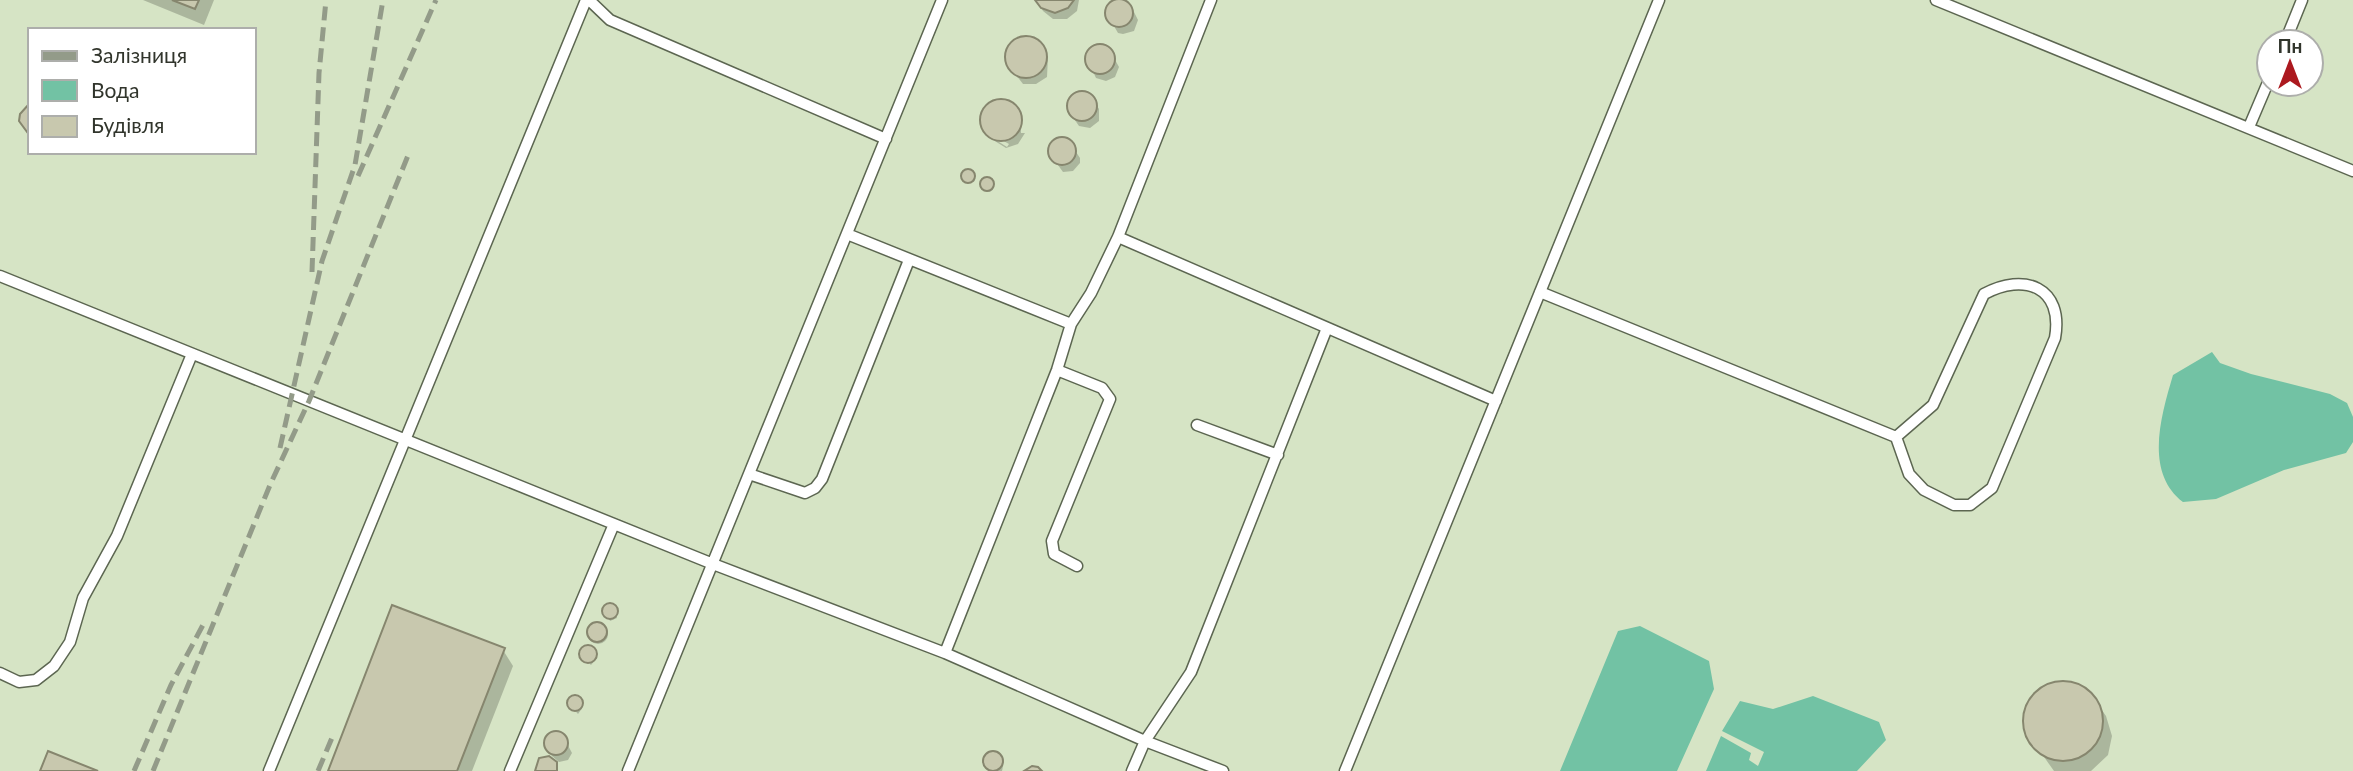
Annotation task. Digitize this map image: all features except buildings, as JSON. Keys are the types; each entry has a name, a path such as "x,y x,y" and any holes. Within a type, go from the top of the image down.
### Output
{"lane":[{"path":"269,771 587,0 610,20 886,139"},
{"path":"628,771 942,0"},
{"path":"945,653 1057,370 1071,324 1091,293 1118,237 1211,0"},
{"path":"1345,771 1659,0"},
{"path":"1936,0 2353,171"},
{"path":"2291,28 2302,0"},
{"path":"2249,127 2261,98"},
{"path":"847,234 1071,324"},
{"path":"1118,237 1496,401"},
{"path":"749,474 804,493 815,488 822,479 909,260"},
{"path":"0,276 713,564 945,653 1145,741 1223,771"},
{"path":"1540,292 1896,438 1909,474 1924,490 1954,505 1970,505 1992,488 2055,338 2058,319 2055,304 2048,296 2034,287 2018,285 2006,285 1984,294 1933,405 1896,438"},
{"path":"1132,771 1145,741 1191,672 1327,328"},
{"path":"0,673 19,682 36,680 54,666 70,642 83,598 117,536 192,354"},
{"path":"1057,370 1102,388 1110,399 1052,541 1054,554 1077,566"},
{"path":"1197,425 1278,455"},
{"path":"510,771 614,524"}],"shaded area":[{"path":"0,0 2353,0 2353,771 0,771"}],"water":[{"path":"2212,352 2220,363 2251,374 2330,394 2347,403 2353,417 2353,442 2346,453 2284,470 2216,499 2183,502 2171,490 2163,475 2159,443 2164,408 2173,375"},
{"path":"1640,626 1709,661 1714,689 1677,771 1560,771 1618,631"},
{"path":"1813,696 1879,722 1886,740 1857,771 1706,771 1721,736 1751,753 1749,760 1758,766 1764,752 1722,731 1740,701 1773,709"}],"railway":[{"path":"312,272 319,73 326,0"},
{"path":"280,448 322,261 355,165 383,0"},
{"path":"358,176 436,0"},
{"path":"153,771 270,485 309,401 409,153"},
{"path":"134,771 171,685 204,623"},
{"path":"318,771 334,733"}]}
